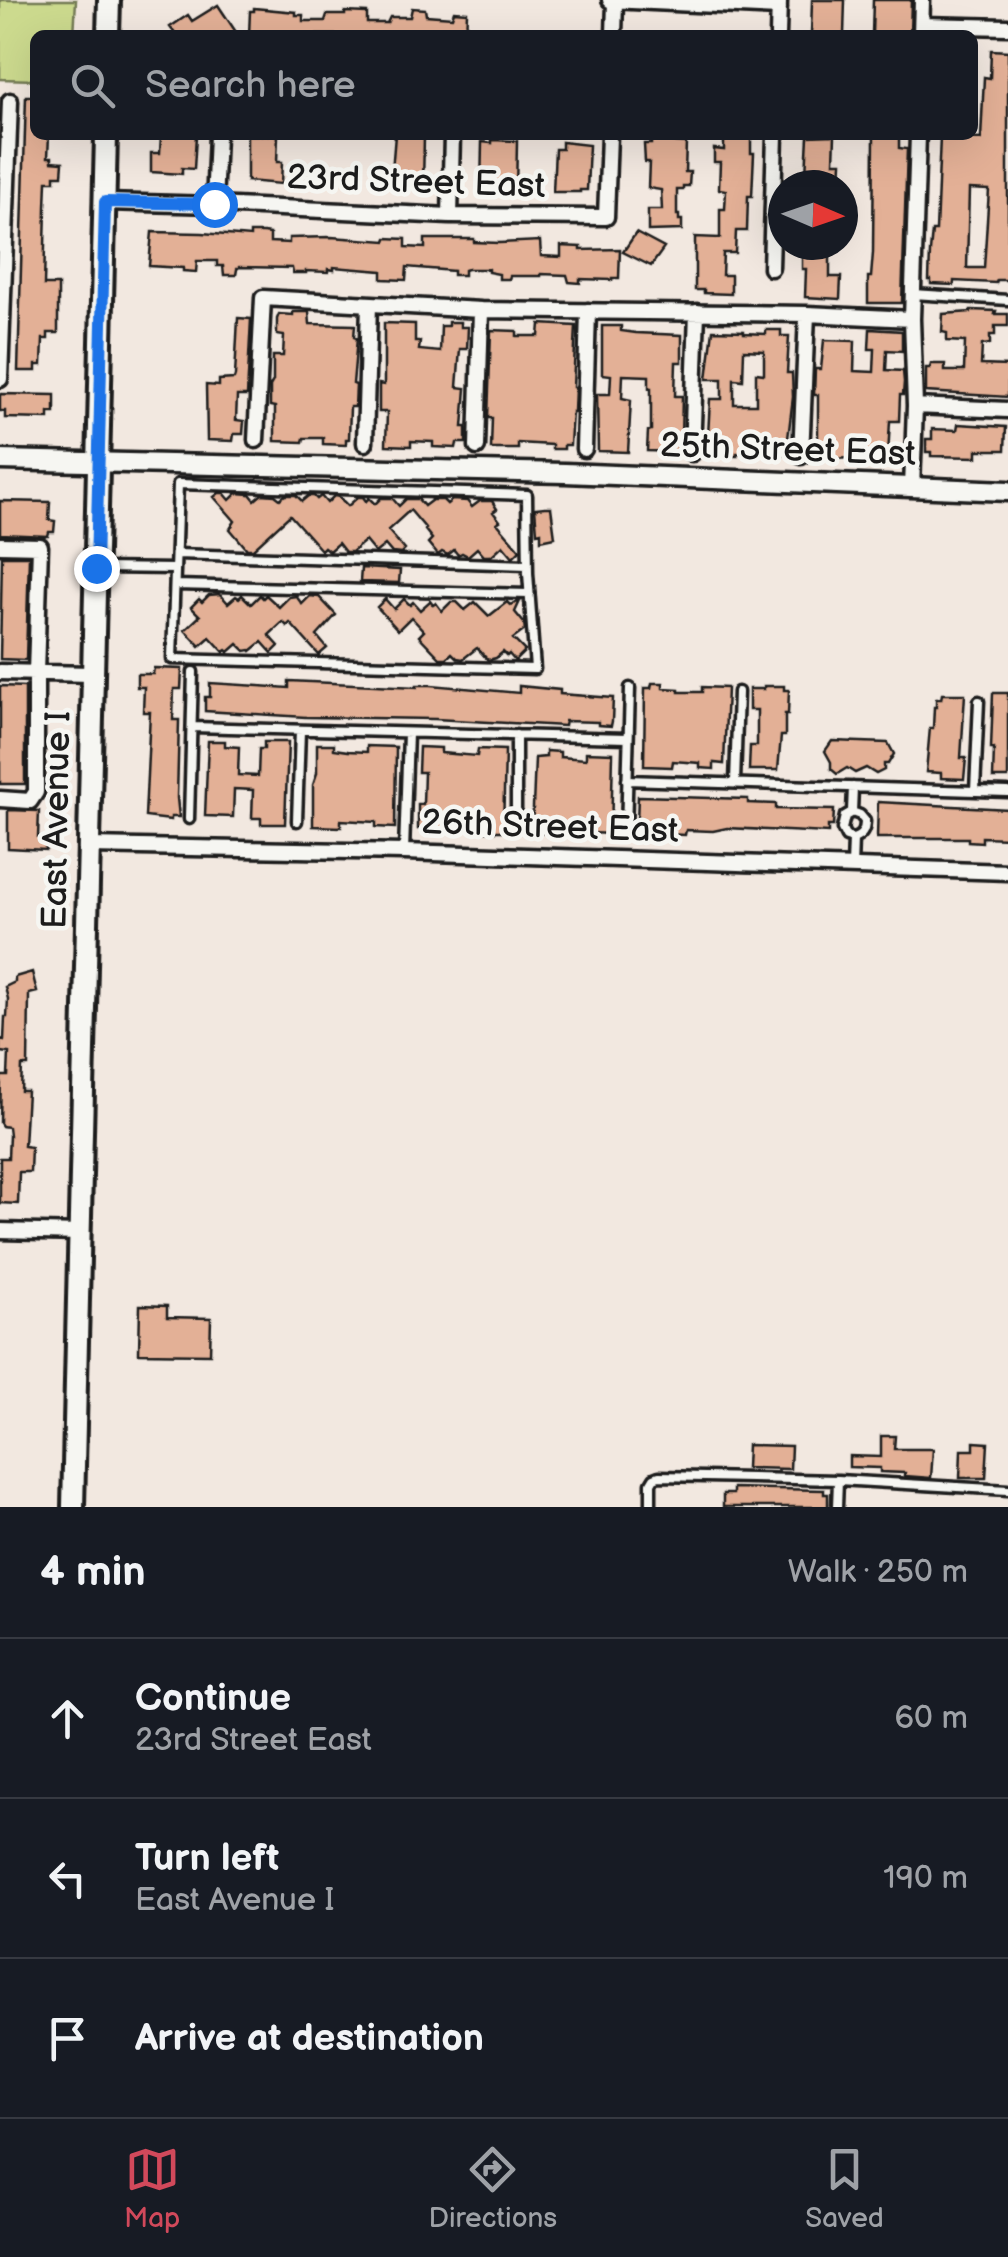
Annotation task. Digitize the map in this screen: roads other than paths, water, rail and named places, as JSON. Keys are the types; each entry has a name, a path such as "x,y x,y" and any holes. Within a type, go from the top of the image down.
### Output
{"main road":[{"path":"108,30 109,0"},
{"name":"East Avenue I","path":"73,1507 106,140"}],"street":[{"path":"922,0 922,30 1008,27"},
{"path":"614,30 613,1 779,4 778,30"},
{"path":"0,379 5,137 10,101"},
{"path":"214,204 216,140"},
{"path":"450,216 452,140"},
{"name":"23rd Street East","path":"105,202 450,216 606,216 609,140"},
{"path":"772,268 775,140"},
{"path":"912,488 918,140"},
{"path":"256,440 263,298 481,310 912,319"},
{"path":"366,444 369,304"},
{"path":"477,447 481,310"},
{"path":"584,450 588,311"},
{"path":"692,452 696,312"},
{"path":"802,456 807,314"},
{"path":"915,406 1008,410"},
{"path":"0,460 100,462"},
{"name":"25th Street East","path":"100,462 565,473 1008,490"},
{"path":"0,546 40,546 36,792 30,800 0,799"},
{"path":"0,672 92,674"},
{"name":"26th Street East","path":"89,846 1008,872"},
{"path":"0,1231 80,1234"}],"lane":[{"path":"913,294 1008,300"},
{"path":"178,484 527,496 535,669 172,658 176,554 178,484"},
{"path":"176,554 528,565"},
{"path":"96,568 175,569"},
{"path":"175,585 530,594"},
{"path":"189,819 194,672"},
{"path":"626,832 630,688"},
{"path":"735,784 738,692"},
{"path":"975,791 979,701"},
{"path":"192,727 628,738"},
{"path":"297,821 300,730"},
{"path":"404,852 408,732"},
{"path":"516,735 516,828"},
{"path":"627,780 1008,792"},
{"path":"852,812 853,787"},
{"path":"852,812 865,821 864,830 853,839 846,837 842,829 845,816 852,812"},
{"path":"852,867 853,839"},
{"path":"651,1507 651,1483 659,1476 838,1480 1008,1490"},
{"path":"837,1507 838,1480"}]}
